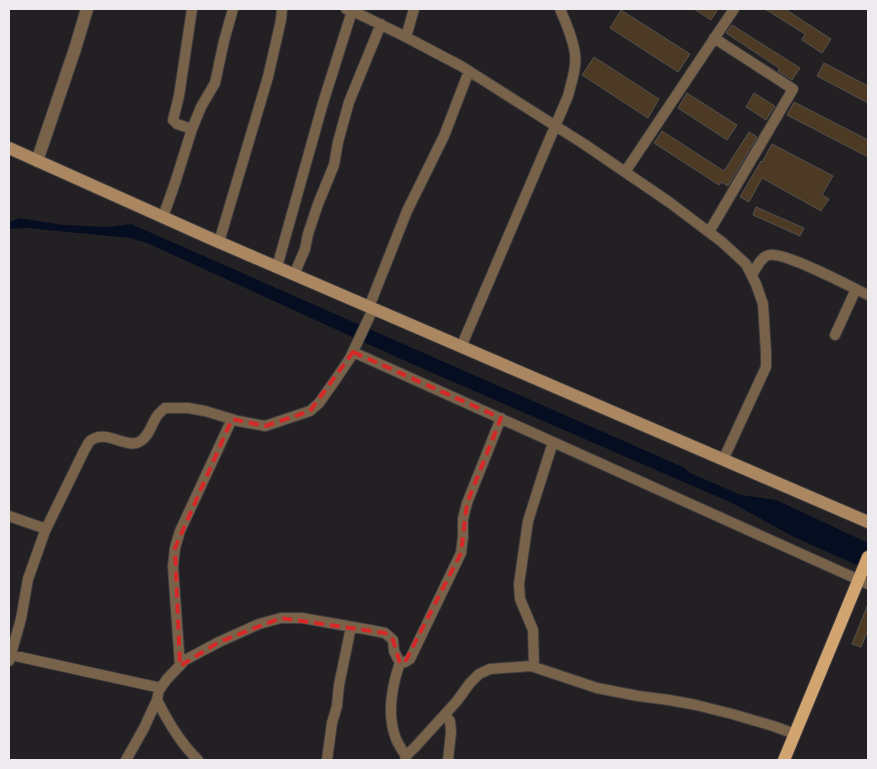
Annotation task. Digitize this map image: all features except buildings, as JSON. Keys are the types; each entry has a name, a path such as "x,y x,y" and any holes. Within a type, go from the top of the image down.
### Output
{"main road":[{"path":"9,148 294,275 868,522"},
{"path":"785,760 864,581 868,557"}],"street":[{"path":"37,161 87,9"},
{"path":"192,9 174,120 177,124 192,129"},
{"path":"163,217 192,129 201,107 215,83 233,9"},
{"path":"219,242 268,77 282,9"},
{"path":"406,37 414,9"},
{"path":"461,347 554,125 568,96 575,70 576,54 560,9"},
{"path":"625,172 734,9"},
{"path":"277,267 349,10 381,24 469,71 584,144 669,202 722,242 746,264 763,304 766,367 723,460"},
{"path":"294,275 305,249 318,204 334,165 349,102 381,24"},
{"path":"709,232 793,89 714,38"},
{"path":"160,688 10,658 21,619 28,579 46,528 84,450 90,441 97,437 106,437 137,444 145,438 157,415 165,408 188,408 205,411 265,426 310,411 319,403 353,352 407,211 444,136 469,71"},
{"path":"752,275 763,258 770,255 780,255 868,295"},
{"path":"835,335 856,289"},
{"path":"353,352 864,581"},
{"path":"400,663 410,659 461,553 463,519 501,418"},
{"path":"180,666 174,568 175,548 180,531 232,419"},
{"path":"534,667 533,630 520,599 520,584 528,521 553,442"},
{"path":"9,516 46,528"},
{"path":"126,760 144,728 157,700 160,688 186,660 219,642 259,624 282,618 302,618 385,633 393,640 394,651 400,663 391,702 391,721 395,738 405,758 457,702 470,683 479,674 490,669 530,666 597,688 696,705 795,734"},
{"path":"327,760 332,723 337,706 351,627"},
{"path":"157,700 170,726 187,750 198,760"},
{"path":"445,715 450,721 448,760"}],"highlighted area":[{"path":"353,352 501,418 467,503 461,553 405,662 400,663 393,640 385,633 281,618 219,642 180,666 175,548 232,419 265,426 310,411"}],"water":[{"path":"20,218 63,225 108,227 131,224 685,468 690,473 741,495 776,500 868,543 868,570 794,537 732,503 403,360 147,243 130,238 27,228 9,229 9,222"}]}
